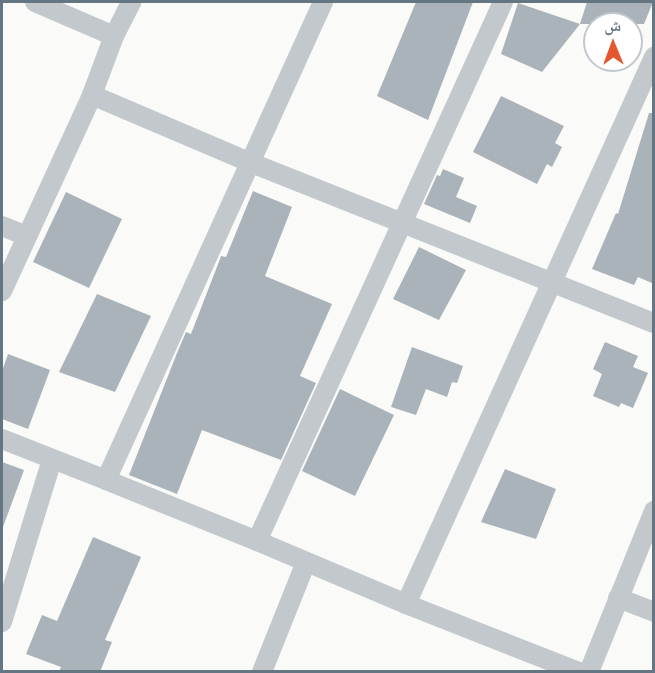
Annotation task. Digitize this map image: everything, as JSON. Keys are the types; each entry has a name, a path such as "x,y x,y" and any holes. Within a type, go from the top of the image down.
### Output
{"street":[{"path":"35,2 114,36"},
{"path":"2,291 92,95 114,36 130,2"},
{"path":"106,480 323,2"},
{"path":"256,541 404,223 503,2"},
{"path":"406,604 550,282 654,57"},
{"path":"92,95 249,162 654,323"},
{"path":"2,226 27,236"},
{"path":"2,439 579,672"},
{"path":"2,622 52,459"},
{"path":"589,672 654,511"},
{"path":"262,672 306,562"},
{"path":"618,598 654,612"}],"building":[{"path":"416,2 473,2 428,120 377,96"},
{"path":"587,2 653,2 644,24 643,12 584,12"},
{"path":"518,3 580,24 542,72 501,54"},
{"path":"501,96 564,126 555,143 562,147 552,167 547,164 537,184 473,152"},
{"path":"649,113 654,113 654,284 638,277 634,285 592,269 616,213 618,214"},
{"path":"443,169 464,178 456,197 477,206 470,223 424,204 437,175 440,176"},
{"path":"253,191 292,207 265,276 332,304 300,376 316,383 281,460 202,430 177,494 129,475 186,332 191,334 221,256 226,257"},
{"path":"66,192 122,219 89,288 33,262"},
{"path":"419,247 466,270 439,320 393,299"},
{"path":"97,294 151,316 115,392 59,372"},
{"path":"605,342 638,356 633,367 648,373 633,408 621,403 619,407 593,396 602,374 593,369"},
{"path":"412,347 463,366 457,383 452,382 447,397 426,389 416,415 391,407"},
{"path":"8,354 50,370 28,429 2,419 2,371"},
{"path":"340,389 394,415 355,496 302,471"},
{"path":"2,462 24,470 3,527 2,526"},
{"path":"505,469 556,489 536,539 481,522"},
{"path":"93,537 141,557 105,640 112,642 100,672 59,672 61,667 26,654 42,615 57,621"}]}
